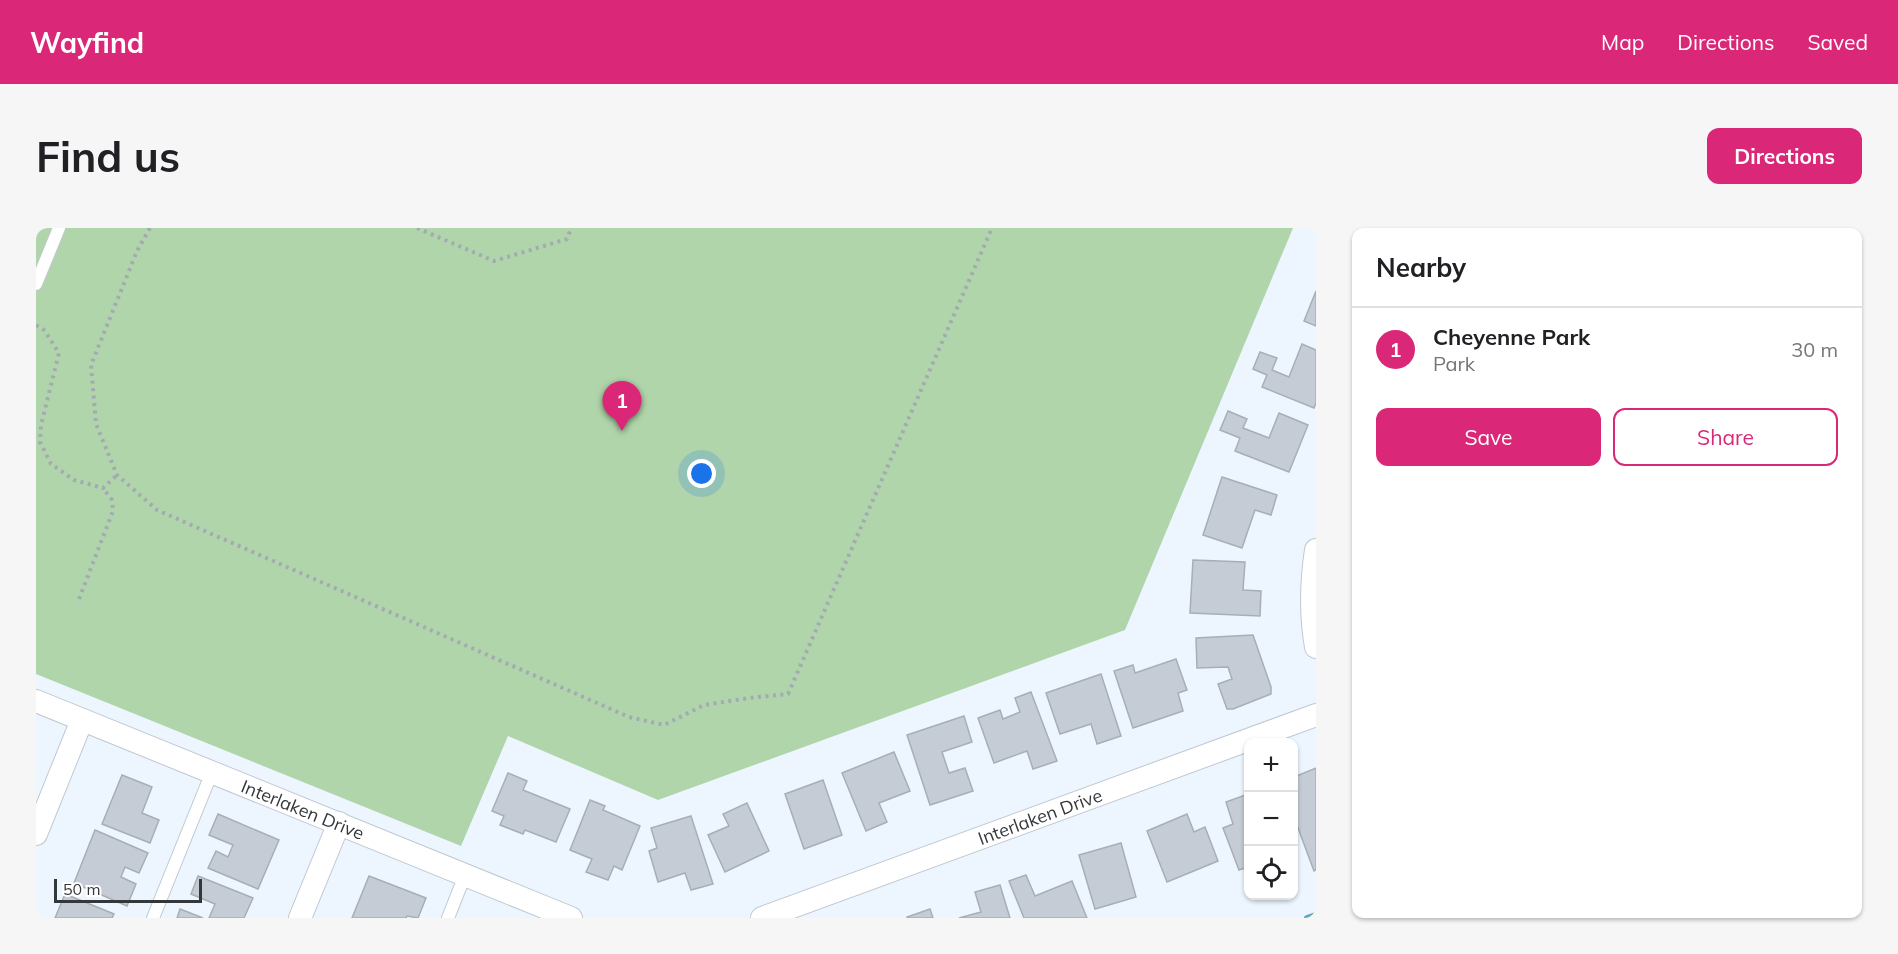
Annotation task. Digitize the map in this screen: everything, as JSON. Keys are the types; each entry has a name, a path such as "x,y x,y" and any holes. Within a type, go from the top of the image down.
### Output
{"street":[{"path":"1316,550 1311,582 1311,620 1316,646"},
{"name":"Interlaken Drive","path":"36,701 571,918"},
{"name":"Interlaken Drive","path":"762,918 1316,715"},
{"path":"36,834 82,720"},
{"path":"300,918 339,824"}],"lane":[{"path":"36,284 40,261 60,228"},
{"path":"153,918 212,772"},
{"path":"448,918 465,875"}],"path":[{"path":"150,228 137,252 91,365 96,424 117,475 157,510 629,717 664,724 704,705 788,694 993,228"},
{"path":"417,228 494,261 567,239 571,228"},
{"path":"36,325 44,330 59,353 39,442 51,464 74,480 103,488 111,500 113,511 79,599"},
{"path":"103,488 117,475"}],"green space":[{"path":"36,228 1293,228 1125,630 658,800 508,736 461,846 36,674"}],"building":[{"path":"1316,291 1316,326 1304,321"},
{"path":"1302,344 1316,350 1316,403 1314,408 1262,387 1267,375 1253,369 1260,352 1277,358 1272,370 1289,377"},
{"path":"1228,411 1247,419 1243,428 1269,438 1279,413 1308,425 1289,472 1235,451 1240,438 1220,430"},
{"path":"1222,477 1277,495 1271,515 1255,510 1242,548 1203,535"},
{"path":"1193,560 1245,562 1243,590 1261,591 1260,616 1190,613"},
{"path":"1253,635 1271,687 1271,694 1233,709 1227,709 1218,684 1232,679 1228,667 1197,668 1196,638"},
{"path":"1176,659 1187,690 1178,693 1183,711 1133,728 1114,671 1133,665 1135,673"},
{"path":"1101,674 1121,736 1097,744 1091,724 1060,734 1046,693"},
{"path":"1031,692 1057,761 1033,769 1027,751 994,763 978,718 1000,710 1003,719 1020,712 1015,698"},
{"path":"964,716 972,742 942,752 949,773 965,768 973,791 930,805 907,735"},
{"path":"894,752 910,791 879,803 887,822 866,831 842,773"},
{"path":"1316,768 1316,870 1314,871 1298,828 1298,775"},
{"path":"508,773 527,781 523,790 570,809 556,842 525,830 523,834 500,825 504,816 492,811"},
{"path":"122,775 152,787 142,813 159,820 150,843 102,824"},
{"path":"823,780 842,835 804,849 785,794"},
{"path":"1244,795 1244,868 1239,870 1223,828 1233,824 1226,802"},
{"path":"590,800 605,806 603,810 640,826 622,870 614,866 608,880 586,872 592,859 570,850"},
{"path":"747,803 769,851 725,872 708,835 729,826 723,814"},
{"path":"218,814 279,840 258,889 208,868 216,851 228,857 233,845 209,835"},
{"path":"1187,814 1194,832 1205,827 1218,861 1167,882 1147,831"},
{"path":"691,816 713,884 691,890 685,873 658,882 649,851 657,848 651,828"},
{"path":"95,830 148,853 139,873 125,867 121,877 136,884 127,906 74,883"},
{"path":"1121,843 1136,897 1095,909 1079,855"},
{"path":"1026,875 1035,896 1072,881 1087,918 1024,918 1009,881"},
{"path":"198,876 253,898 244,918 209,918 215,904 191,894"},
{"path":"369,876 426,898 418,918 407,916 406,918 352,918"},
{"path":"1000,885 1010,918 959,918 981,912 975,892"},
{"path":"65,894 114,914 112,918 55,918"},
{"path":"180,909 203,918 177,918"},
{"path":"930,909 933,918 907,917"}],"waterway":[{"path":"1307,918 1316,915"}],"place":[{"name":"Cheyenne Park","path":"622,431"}]}
